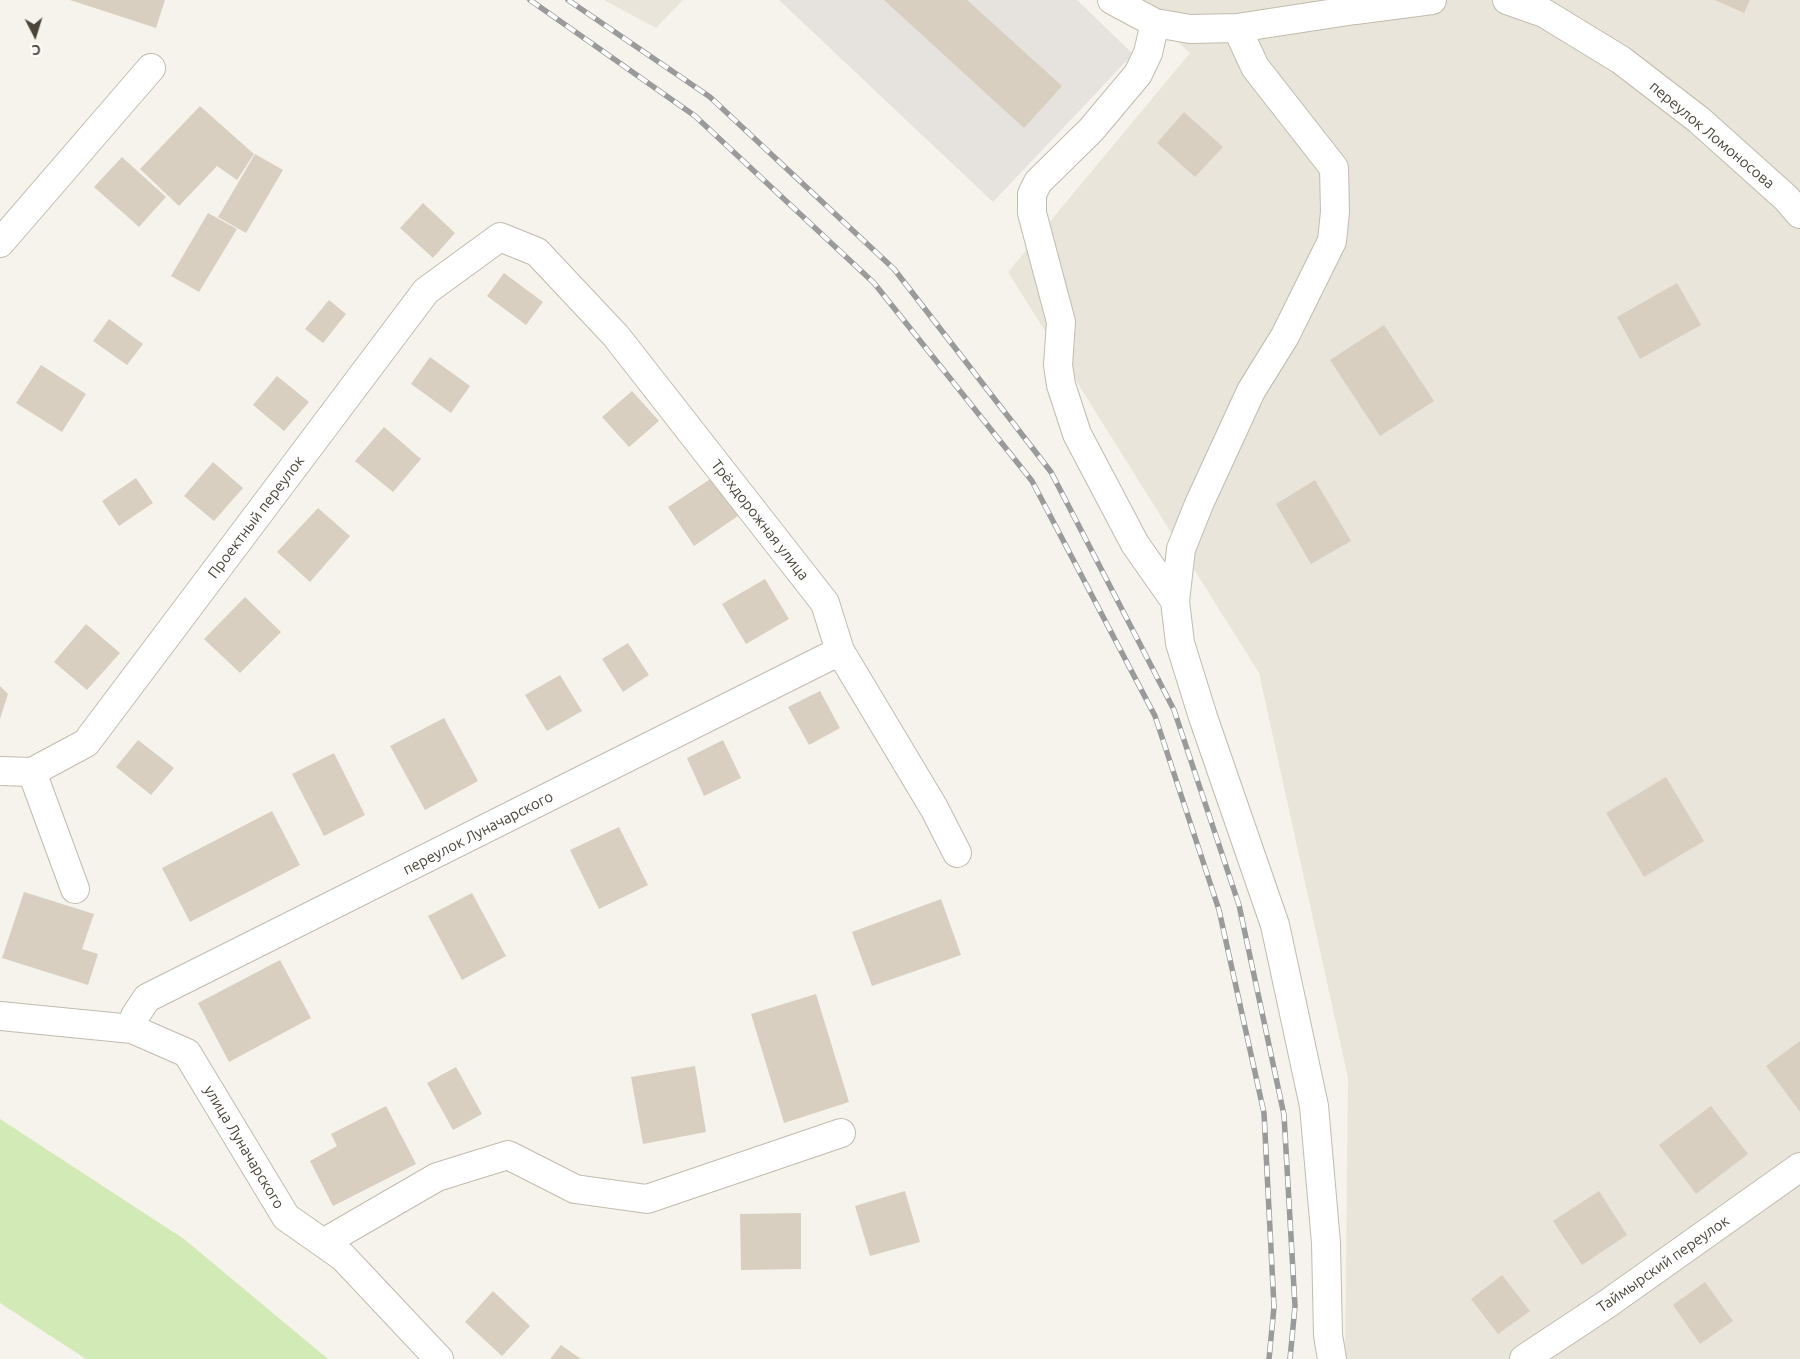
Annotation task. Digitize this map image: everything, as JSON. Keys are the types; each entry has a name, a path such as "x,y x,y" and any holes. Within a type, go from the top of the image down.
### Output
{"street":[{"path":"1112,0 1155,23 1190,29 1237,28 1432,0"},
{"name":"переулок Ломоносова","path":"1507,0 1544,13 1621,60 1698,120 1786,198 1800,214"},
{"path":"1155,23 1148,53 1138,74 1091,130 1038,182 1032,194 1032,213 1061,322 1058,365 1061,385 1077,434 1135,544 1175,601"},
{"path":"1237,28 1255,67 1334,168 1335,212 1332,241 1285,336 1251,391 1199,504 1181,549 1175,601 1180,643 1203,717 1275,925 1314,1106 1326,1244 1328,1334 1332,1359"},
{"path":"0,243 151,68"},
{"name":"Трёхдорожная улица","path":"500,236 537,252 616,336 825,603 840,651 934,808 957,853"},
{"name":"Проектный переулок","path":"0,771 32,772 86,744 426,291 500,236"},
{"name":"переулок Луначарского","path":"132,1029 135,1016 147,998 840,651"},
{"path":"32,772 75,889"},
{"name":"улица Луначарского","path":"0,1016 132,1029 187,1053 286,1217 343,1257 439,1359"},
{"path":"323,1243 437,1177 508,1155 575,1189 647,1199 841,1133"},
{"name":"Таймырский переулок","path":"1524,1359 1607,1304 1800,1167"}],"shaded area":[{"path":"604,0 683,0 656,28"},
{"path":"779,0 1077,0 1133,54 993,202"},
{"path":"1133,0 1800,0 1800,1359 1345,1359 1348,1078 1259,673 1008,272 1190,53"}],"green space":[{"path":"0,1119 184,1239 328,1359 86,1359 0,1303"}],"building":[{"path":"70,0 165,0 156,28"},
{"path":"884,0 967,0 1062,86 1024,128"},
{"path":"1715,0 1750,0 1744,13"},
{"path":"200,106 254,154 237,180 217,166 179,206 140,169"},
{"path":"1184,112 1223,147 1195,177 1157,143"},
{"path":"255,154 283,170 246,233 218,217"},
{"path":"122,157 166,197 139,227 94,187"},
{"path":"423,203 455,233 433,258 400,228"},
{"path":"208,213 237,229 199,292 171,276"},
{"path":"504,273 543,302 526,325 487,296"},
{"path":"1677,283 1701,325 1640,359 1617,317"},
{"path":"329,300 346,314 323,343 305,329"},
{"path":"109,319 143,344 127,365 93,341"},
{"path":"1384,325 1434,401 1380,436 1330,360"},
{"path":"430,357 470,386 451,413 411,384"},
{"path":"41,365 86,394 62,432 16,403"},
{"path":"277,376 309,402 284,431 253,405"},
{"path":"632,391 659,421 629,447 602,417"},
{"path":"384,427 421,459 393,492 355,461"},
{"path":"213,462 243,488 214,521 184,496"},
{"path":"136,478 153,503 119,526 102,501"},
{"path":"712,478 738,516 694,546 668,507"},
{"path":"1315,480 1351,541 1311,564 1276,504"},
{"path":"318,508 350,536 310,582 277,552"},
{"path":"765,579 789,619 746,644 722,604"},
{"path":"245,597 281,632 240,673 204,639"},
{"path":"86,624 120,653 87,690 54,662"},
{"path":"628,643 649,675 623,692 602,659"},
{"path":"560,675 582,711 547,731 525,695"},
{"path":"0,686 8,694 0,719"},
{"path":"820,691 840,728 809,745 788,707"},
{"path":"444,718 478,781 425,810 390,746"},
{"path":"138,740 174,768 151,795 116,767"},
{"path":"723,740 741,778 704,796 687,758"},
{"path":"334,753 365,815 324,836 292,774"},
{"path":"1666,777 1704,841 1644,877 1606,813"},
{"path":"272,811 300,865 190,922 162,868"},
{"path":"619,827 648,885 599,909 570,850"},
{"path":"24,892 94,914 82,949 98,954 88,985 2,958"},
{"path":"472,893 506,956 462,980 428,916"},
{"path":"941,899 961,955 872,986 852,932"},
{"path":"280,960 311,1018 229,1062 198,1003"},
{"path":"816,994 849,1102 784,1123 751,1014"},
{"path":"1800,1041 1800,1112 1766,1066"},
{"path":"695,1066 706,1132 643,1144 631,1077"},
{"path":"456,1067 482,1114 453,1130 427,1083"},
{"path":"386,1106 416,1164 333,1206 310,1161 337,1146 331,1134"},
{"path":"1711,1106 1748,1154 1696,1194 1659,1145"},
{"path":"905,1191 920,1242 870,1256 855,1206"},
{"path":"1599,1191 1627,1235 1582,1265 1553,1221"},
{"path":"801,1213 801,1269 741,1270 740,1214"},
{"path":"1502,1275 1530,1311 1498,1334 1471,1299"},
{"path":"1705,1282 1733,1321 1700,1344 1673,1305"},
{"path":"493,1291 530,1326 502,1356 465,1322"},
{"path":"561,1345 581,1359 550,1359"}],"railway":[{"path":"530,0 695,116 874,283 1032,481 1155,716 1219,910 1264,1113 1274,1307 1269,1359"},
{"path":"568,0 710,97 894,269 1051,472 1174,710 1239,905 1284,1115 1295,1306 1290,1359"}]}
